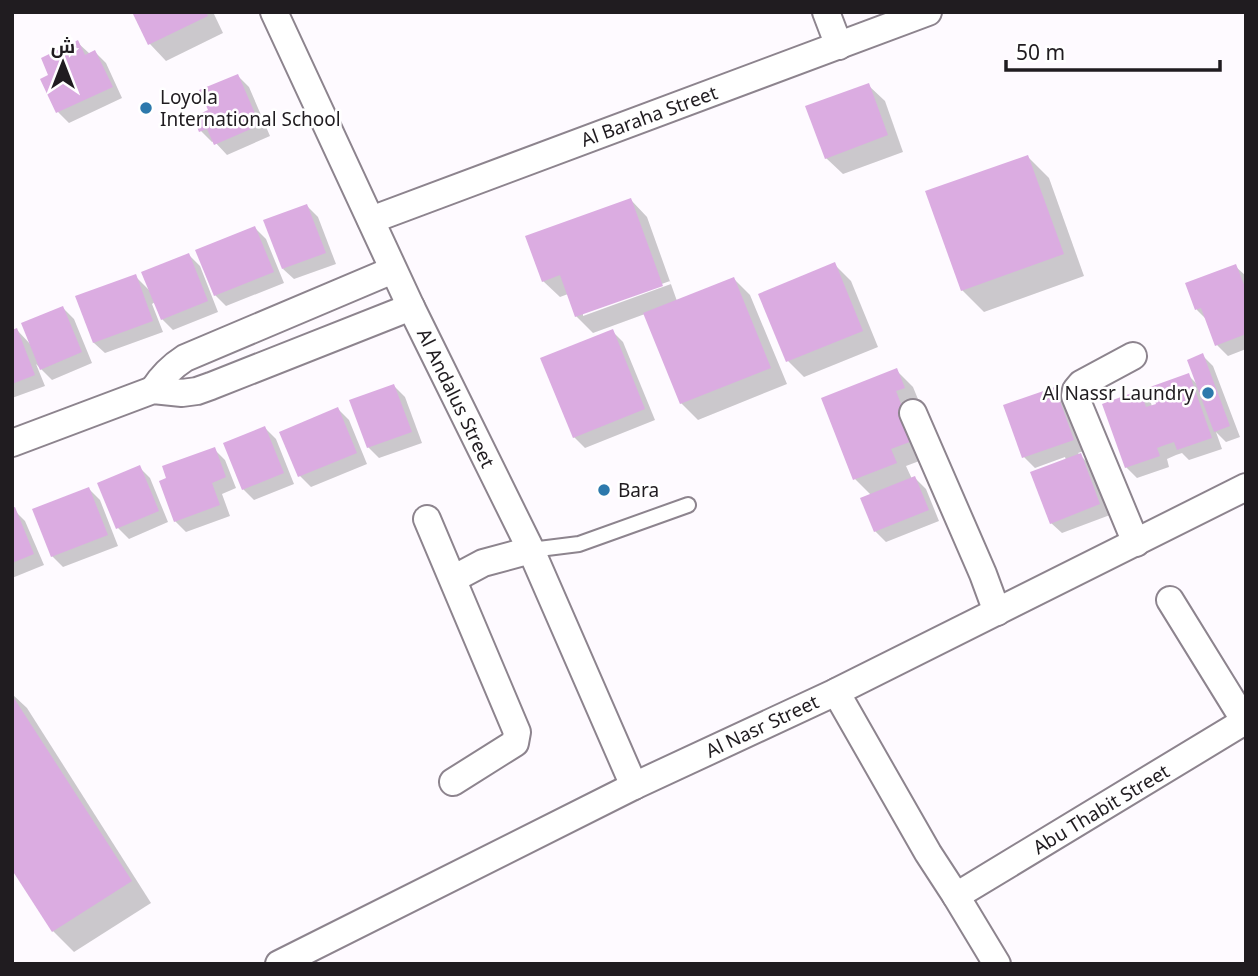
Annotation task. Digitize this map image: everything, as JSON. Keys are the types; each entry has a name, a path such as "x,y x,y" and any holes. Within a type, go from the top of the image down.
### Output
{"street":[{"name":"Al Andalus Street","path":"274,12 393,270 530,550 634,786"},
{"path":"826,12 839,46"},
{"name":"Al Baraha Street","path":"371,220 928,12"},
{"path":"153,390 167,372 185,358 393,270"},
{"path":"12,443 153,390 182,393 197,391 411,307"},
{"path":"278,319 293,354"},
{"path":"1133,356 1081,384 1075,396 1136,543"},
{"path":"913,413 997,612"},
{"name":"Al Nasr Street","path":"279,964 634,786 836,692 1246,487"},
{"path":"427,519 517,732 515,743 453,782"},
{"path":"453,579 482,563 530,550"},
{"path":"1170,600 1245,722"},
{"path":"836,692 928,853 997,964"},
{"name":"Abu Thabit Street","path":"957,896 1245,722"}],"lane":[{"path":"530,550 579,544 688,505"}],"building":[{"path":"132,12 206,12 208,16 148,45"},
{"path":"78,40 85,55 95,50 113,87 56,113 40,79 48,75 41,58"},
{"path":"238,74 260,125 214,145 207,129 199,132 193,117 208,110 199,90"},
{"path":"869,83 888,135 825,159 805,106"},
{"path":"1028,155 1064,254 961,291 925,191"},
{"path":"631,198 663,286 575,317 560,275 542,282 525,236"},
{"path":"307,204 326,253 282,269 263,220"},
{"path":"255,226 274,272 214,296 195,250"},
{"path":"189,253 208,301 161,320 141,272"},
{"path":"835,262 863,331 786,362 758,294"},
{"path":"1236,264 1246,290 1246,334 1215,346 1201,308 1195,310 1185,283"},
{"path":"136,274 153,321 93,343 75,296"},
{"path":"734,277 771,368 680,404 643,313"},
{"path":"63,306 82,352 40,370 21,323"},
{"path":"17,328 35,375 12,384 12,330"},
{"path":"613,329 645,409 573,438 540,358"},
{"name":"Al Nassr Laundry","path":"1203,353 1230,426 1214,432 1187,360"},
{"path":"897,368 905,388 896,391 915,440 891,449 897,463 853,480 821,398"},
{"path":"1189,373 1212,438 1177,450 1174,442 1165,445 1157,448 1160,456 1125,468 1102,404 1140,390 1146,407 1156,404 1150,387"},
{"path":"394,384 412,432 367,448 349,400"},
{"path":"1055,387 1074,440 1022,458 1003,405"},
{"path":"338,407 357,453 298,477 279,432"},
{"path":"265,426 284,473 242,490 223,443"},
{"path":"215,447 226,477 212,483 220,505 174,522 159,481 166,478 162,466"},
{"path":"1081,453 1100,504 1050,524 1030,472"},
{"path":"140,465 159,511 116,529 97,483"},
{"path":"915,476 929,510 874,532 860,498"},
{"path":"89,487 108,535 51,557 32,509"},
{"path":"15,507 34,554 12,563 12,508"},
{"path":"12,695 132,881 52,932 12,870"}],"place":[{"name":"Loyola International School","path":"146,108"},
{"name":"Al Nassr Laundry","path":"1208,393"},
{"name":"Bara","path":"604,490"}]}
